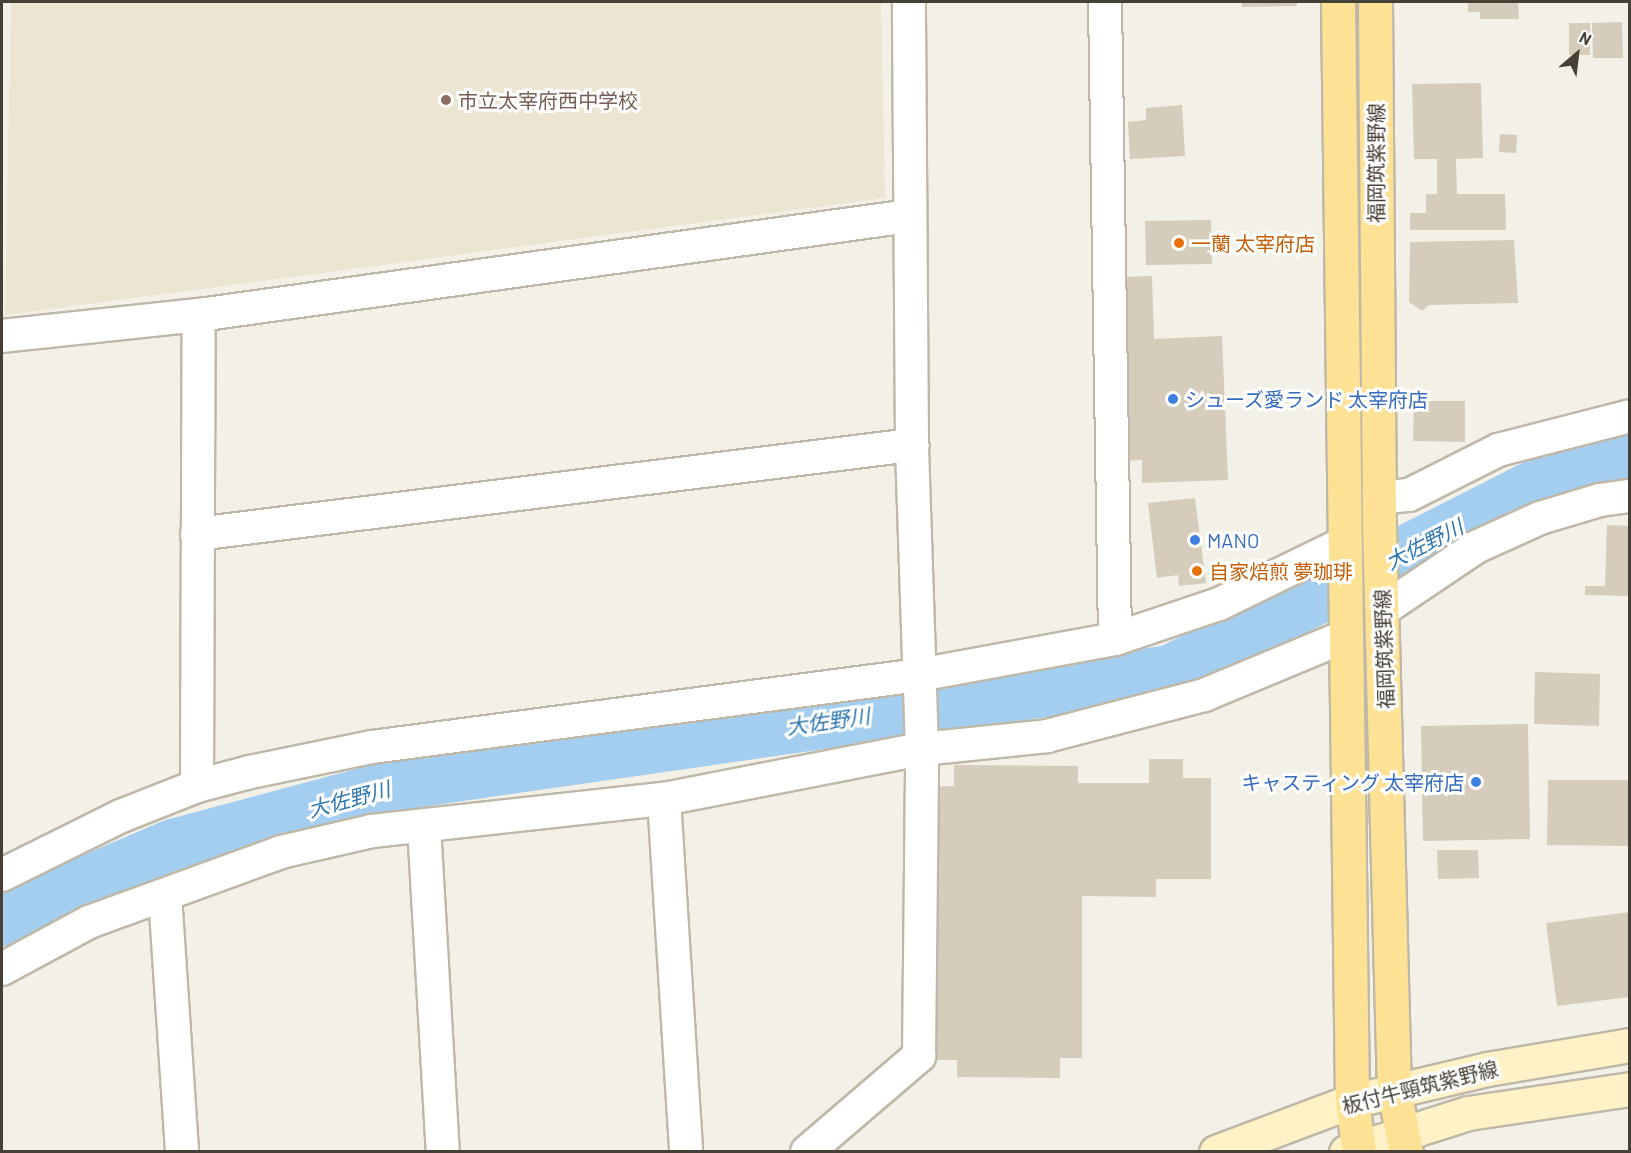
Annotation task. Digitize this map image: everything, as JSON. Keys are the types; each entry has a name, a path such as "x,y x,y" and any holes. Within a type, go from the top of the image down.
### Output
{"main road":[{"name":"福岡筑紫野線","path":"1338,2 1352,1101 1355,1150"},
{"name":"福岡筑紫野線","path":"1375,2 1379,512 1384,609 1394,1091 1405,1142"},
{"name":"板付牛頸筑紫野線","path":"1216,1152 1352,1101 1487,1069 1629,1045"},
{"name":"板付牛頸筑紫野線","path":"1355,1150 1405,1142 1468,1113 1629,1089"}],"street":[{"path":"807,1152 919,1056 922,750 912,445 909,2"},
{"path":"1105,2 1115,639"},
{"path":"2,336 199,315 909,216"},
{"path":"196,786 199,315"},
{"path":"1379,512 1498,450 1629,416"},
{"path":"197,534 912,445"},
{"path":"1384,609 1476,547 1540,518 1600,500 1629,496"},
{"path":"2,875 51,848 196,786 372,747 919,675 1115,639 1220,604 1344,543"},
{"path":"2,969 89,922 281,852 372,831 664,799 922,750 1047,736 1204,695 1346,636"},
{"path":"664,799 686,1152"},
{"path":"424,826 443,1152"},
{"path":"165,895 182,1152"}],"shaded area":[{"name":"市立太宰府西中学校","path":"11,2 881,2 885,198 5,315"}],"building":[{"path":"1242,2 1297,2 1297,6 1242,7"},
{"path":"1468,2 1518,2 1519,19 1480,19 1480,12 1468,12"},
{"path":"1622,22 1623,58 1593,58 1592,23"},
{"path":"1569,23 1590,23 1590,55 1569,55"},
{"path":"1481,83 1483,158 1456,159 1457,194 1505,194 1506,230 1410,230 1410,213 1426,213 1426,194 1437,194 1437,159 1414,159 1412,84"},
{"path":"1182,105 1185,156 1130,159 1128,122 1146,120 1146,108"},
{"path":"1500,134 1517,135 1516,153 1499,152"},
{"name":"一蘭 太宰府店","path":"1211,220 1212,264 1146,265 1145,221"},
{"path":"1514,240 1518,303 1429,305 1422,311 1409,302 1410,242"},
{"name":"シューズ愛ランド 太宰府店","path":"1152,276 1154,339 1222,336 1228,480 1142,483 1142,460 1123,461 1116,277"},
{"path":"1414,401 1465,401 1465,442 1413,441"},
{"path":"1195,498 1206,583 1179,586 1178,575 1157,578 1148,503"},
{"path":"1607,525 1630,526 1630,596 1585,595 1585,586 1605,586"},
{"path":"1535,672 1600,674 1599,726 1534,724"},
{"name":"キャスティング 太宰府店","path":"1528,724 1530,839 1423,841 1421,726"},
{"path":"1149,759 1183,759 1183,778 1211,778 1211,879 1156,879 1156,897 1082,896 1082,1058 1060,1058 1060,1078 957,1077 957,1060 932,1060 932,787 954,786 954,765 1078,766 1078,783 1149,783"},
{"path":"1548,780 1630,780 1630,846 1547,845"},
{"path":"1437,850 1478,850 1479,878 1438,879"},
{"path":"1630,912 1630,997 1557,1006 1546,923"}],"waterway":[{"name":"大佐野川","path":"2,919 173,846 420,780 1170,672 1569,470 1630,461"}],"place":[{"name":"市立太宰府西中学校","path":"446,100"},
{"name":"一蘭 太宰府店","path":"1179,243"},
{"name":"シューズ愛ランド 太宰府店","path":"1173,399"},
{"name":"MANO","path":"1195,540"},
{"name":"自家焙煎 夢珈琲","path":"1197,571"},
{"name":"キャスティング 太宰府店","path":"1476,782"}]}
